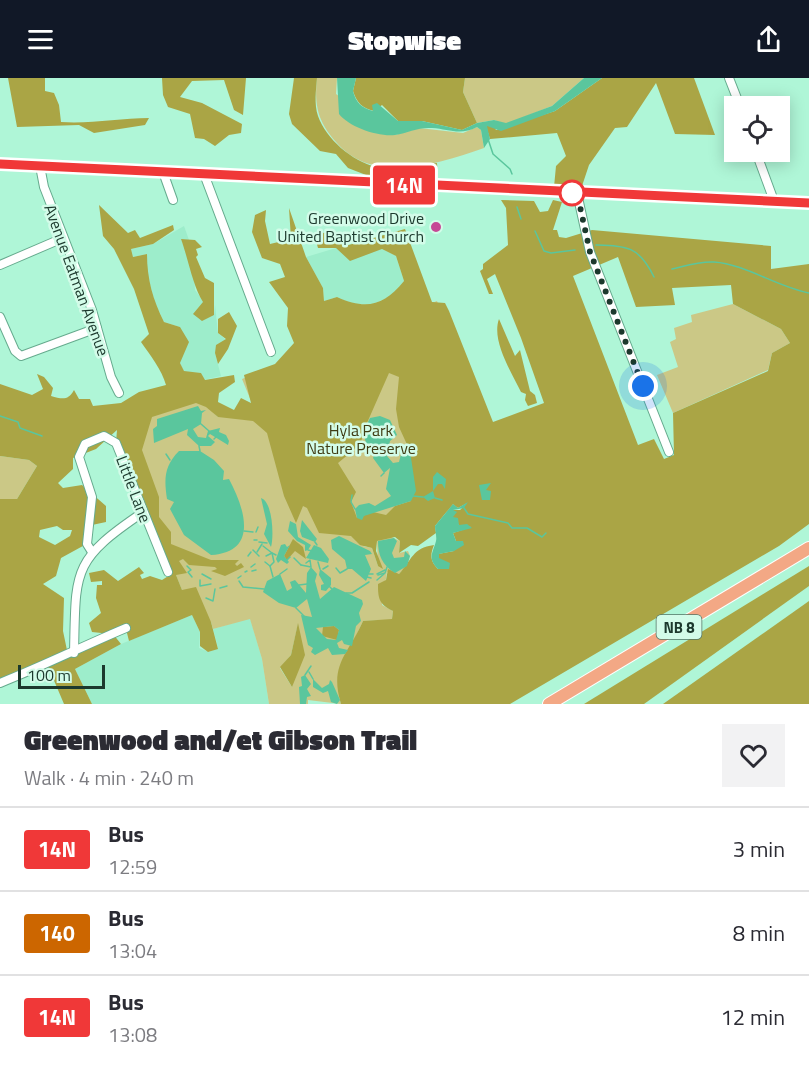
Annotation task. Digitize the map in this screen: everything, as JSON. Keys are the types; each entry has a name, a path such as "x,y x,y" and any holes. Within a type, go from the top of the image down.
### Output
{"highway":[{"name":"NB 8","path":"549,704 809,548"}],"main road":[{"path":"0,164 809,203"}],"street":[{"path":"729,78 736,96"},
{"path":"760,162 774,201"},
{"name":"Avenue Eatman Avenue","path":"40,166 44,187 119,393"},
{"path":"163,172 173,201"},
{"path":"204,174 271,352"},
{"path":"577,193 590,252 669,452"},
{"path":"0,265 63,238"},
{"path":"0,317 15,351 21,356 97,328"},
{"name":"Little Lane","path":"92,552 87,544 92,497 79,457 85,444 104,436 116,443 142,513 168,572"},
{"path":"74,653 77,582 92,552 142,513"},
{"path":"0,683 74,653 88,644 126,628"}],"shaded area":[{"path":"337,78 356,78 354,95 363,107 369,110 373,111 372,105 377,103 398,121 422,121 462,130 477,123 494,120 506,123 552,106 584,78 602,78 555,111 501,131 487,126 490,139 484,148 481,130 477,127 460,132 427,128 388,135 372,133 357,127 339,114"},
{"path":"184,226 189,240 181,239 194,274 195,290 214,315 215,305 218,333 226,340 215,353 221,376 204,380 201,373 184,372 180,363 180,327 164,322 155,303 147,273 147,254 133,257 131,249 153,244"},
{"path":"336,248 366,254 382,249 396,256 404,281 391,296 373,304 355,305 337,297 324,301 323,288 306,257"},
{"path":"198,406 201,411 206,410 202,413 201,424 193,429 198,437 206,438 208,431 220,428 219,432 226,435 229,441 228,445 210,434 208,436 215,442 211,446 199,446 187,435 188,429 154,443 153,429 157,426 157,419"},
{"path":"380,416 390,420 397,435 390,441 387,456 393,463 399,462 402,450 410,451 416,491 411,501 364,516 362,520 357,518 355,509 359,505 369,503 375,506 391,496 386,489 390,468 384,473 373,458 375,453 371,447 367,447 363,432 370,418"},
{"path":"179,451 200,451 214,460 224,471 223,480 229,479 235,491 243,515 244,527 242,538 236,546 226,552 211,555 184,535 170,509 174,502 167,499 166,473 170,462"},
{"path":"437,472 446,479 445,489 442,484 438,484 433,491 433,477"},
{"path":"491,483 486,490 491,491 490,500 482,500 479,485"},
{"path":"433,491 435,498 428,501 423,497"},
{"path":"261,498 268,506 270,513 271,547 264,534 267,524"},
{"path":"468,502 464,508 453,510 457,512 453,517 458,518 459,525 467,524 472,528 453,533 456,541 463,541 464,545 454,551 439,554 439,558 450,563 449,569 438,569 432,558 436,539 435,526 453,504 458,508"},
{"path":"302,520 317,539 315,542 302,537 300,531"},
{"path":"290,521 296,524 298,537 311,545 308,550 305,551 305,545 297,541 288,531"},
{"path":"339,536 372,554 365,555 371,569 366,581 352,569 347,569 345,560 332,549 331,540"},
{"path":"394,538 397,541 392,553 394,558 404,557 405,551 410,556 407,566 395,573 382,559 378,541"},
{"path":"285,544 287,547 290,545 284,556 289,562 287,564 281,560 278,563 276,559 281,545"},
{"path":"314,545 321,548 329,559 328,563 306,558"},
{"path":"311,567 317,574 315,581 320,599 334,587 362,600 363,604 359,613 361,621 356,626 352,646 344,644 342,640 337,643 339,648 348,650 345,654 332,655 328,648 315,655 311,652 313,648 308,645 301,615 312,617 307,599 296,608 279,603 263,592 267,581 280,574 287,591 292,588 290,582 295,580 306,593 307,573","holes":["334,626 339,630 336,640 327,639 316,628"]},
{"path":"320,569 331,578 331,585 326,591 321,590 321,585 324,584 319,575"},
{"path":"192,615 200,632 199,648 209,652 218,648 213,629 250,618 262,659 269,704 92,704 75,669 121,644"},
{"path":"305,675 311,684 307,689 311,696 307,697 306,704 300,704 299,687 302,686 301,677"},
{"path":"313,679 322,688 329,684 330,680 332,682 340,700 337,704 331,702 328,691 323,693 313,687"}],"green space":[{"path":"8,78 45,78 45,91 54,93 59,105 61,122 149,118 145,125 94,133 79,125 17,127"},
{"path":"162,78 246,78 243,115 234,110 224,80 192,81 180,97 202,103 242,124 241,133 229,135 215,146 204,139 195,138 190,114 168,107 163,95"},
{"path":"294,78 317,78 318,116 327,133 349,154 367,164 383,168 437,163 438,179 366,175 348,168 336,154 320,151 292,124 289,114"},
{"path":"317,78 337,78 336,94 395,135 419,128 463,133 477,127 481,130 484,148 427,165 407,168 369,164 351,156 336,142 325,127 317,105"},
{"path":"356,78 465,78 463,92 477,123 462,130 422,121 398,121 382,105 374,111 360,104 353,91"},
{"path":"465,78 584,78 552,106 506,124 494,120 477,123 463,92"},
{"path":"602,78 694,78 715,135 675,134 656,83 627,127 615,128 589,165 581,189 554,187 556,166 566,156 557,133 490,139 486,126 494,126 496,130 555,111"},
{"path":"501,200 534,201 540,212 548,211 553,200 562,202 553,230 557,230 559,237 566,238 592,230 771,246 771,269 809,264 809,524 779,546 510,704 341,704 337,679 339,669 363,621 392,619 393,611 380,600 378,584 386,580 388,569 399,574 413,555 421,549 434,545 431,558 438,569 438,554 454,551 456,541 453,533 471,527 459,525 452,517 453,510 460,510 467,503 458,508 453,504 435,526 436,533 418,546 411,545 399,553 400,541 395,537 377,541 376,551 383,569 378,566 372,548 360,545 351,536 319,533 307,508 303,506 296,523 284,496 267,433 253,421 218,417 206,407 196,403 152,417 142,450 159,497 159,517 171,532 171,544 211,560 239,560 235,564 237,566 241,563 244,567 225,576 211,571 217,569 215,567 189,565 183,559 179,561 187,573 176,575 182,590 196,587 211,622 218,649 208,652 200,646 200,632 192,615 129,641 126,629 113,634 121,644 75,669 92,704 64,704 47,664 0,683 0,499 17,499 37,466 29,460 0,456 0,384 32,395 43,389 37,374 44,377 53,388 51,396 64,398 74,390 79,399 90,399 93,406 121,403 139,392 166,385 159,368 141,342 149,334 134,289 114,249 103,236 99,205 128,233 135,230 140,238 173,225 174,230 153,244 131,249 133,257 147,254 151,289 164,322 180,327 189,342 180,363 184,371 201,373 205,380 234,375 235,382 219,393 218,402 234,410 241,398 251,403 244,375 275,364 294,343 287,326 288,308 269,282 285,277 280,264 262,258 252,232 255,215 266,210 265,221 270,244 291,239 289,208 306,257 323,288 324,301 337,297 357,304 374,303 389,296 404,281 396,256 382,249 350,261 336,248 318,248 314,234 331,232 345,246 405,229 432,302 445,303 449,311 493,422 544,403 495,274 487,279 493,294 489,294 480,271 483,269 483,264 508,245 506,208","holes":["618,257 636,307 675,305 672,288 731,285 733,304 781,329 790,343 772,353 768,371 673,413 674,455 664,459 654,439 638,445 573,276","389,373 399,377 396,409 399,427 410,451 411,501 395,506 386,515 373,512 357,518 351,502 356,492 338,463 361,444 363,432","117,430 116,443 170,575 162,580 150,576 142,579 140,575 144,573 139,567 118,581 104,570 89,573 91,582 102,581 102,585 97,585 96,598 101,613 89,623 92,632 111,634 68,655 63,631 64,598 43,584 56,576 61,558 92,541 92,525 106,522 106,506 82,485 63,488 58,483 73,469 73,458 96,449","57,526 63,530 72,530 70,536 55,545 39,537 40,530"]},
{"path":"181,239 195,240 202,247 196,249 198,255 196,257 205,278 214,283 214,315 202,321 193,314 203,302 193,280"},
{"name":"Hyla Park Nature Preserve","path":"437,301 511,485 363,546 372,548 378,566 377,541 389,536 400,541 399,553 408,551 410,556 407,566 399,574 387,572 382,605 393,611 392,620 363,621 348,651 339,682 341,704 308,700 308,704 269,704 262,659 250,619 213,629 211,622 192,615 117,429 198,397 218,417 256,413 242,379","holes":["298,624 292,687 280,668 291,655"]},
{"path":"733,304 781,329 790,343 772,353 768,370 673,413 657,375 678,367 670,342 676,339 674,328 692,322 691,315"},
{"path":"229,312 237,326 228,349 218,364 215,353 216,345 226,339 218,333 218,319"},
{"path":"499,319 515,356 520,350 530,391 535,395 537,403 528,406 525,400 526,394 521,392 508,366 498,337"},
{"path":"0,456 29,460 37,466 17,499 0,499"},
{"path":"293,539 303,547 306,559 295,551 287,560 284,556"},
{"path":"809,566 809,586 644,704 584,704"},
{"path":"809,601 809,704 663,704"},
{"path":"298,623 305,655 292,687 280,667 291,655"},
{"path":"334,626 339,630 337,640 322,636 323,627"}],"waterway":[{"path":"488,139 493,154 510,169 512,174"},
{"path":"517,207 521,219"},
{"path":"535,231 544,251 551,253 575,250"},
{"path":"596,245 624,247 631,250 643,259 654,277"},
{"path":"672,269 703,262 726,264 809,293"},
{"path":"0,416 18,422 20,428 42,436"},
{"path":"201,424 209,431"},
{"path":"199,446 200,451"},
{"path":"166,454 170,460"},
{"path":"381,476 384,473"},
{"path":"352,495 351,502 355,509"},
{"path":"413,496 423,497"},
{"path":"435,498 442,500"},
{"path":"464,508 468,514 508,523 512,528 527,528 542,537 546,533"},
{"path":"256,532 258,527"},
{"path":"244,531 253,532"},
{"path":"259,542 267,543"},
{"path":"257,552 262,544"},
{"path":"263,546 272,553 274,562 270,566"},
{"path":"253,550 259,556"},
{"path":"308,550 312,551"},
{"path":"248,556 251,552"},
{"path":"266,556 272,553 276,555"},
{"path":"287,560 290,557"},
{"path":"294,558 301,565"},
{"path":"301,565 311,567 310,560 306,563"},
{"path":"265,562 270,566 273,577"},
{"path":"318,562 320,569"},
{"path":"251,567 255,564"},
{"path":"187,566 191,570 188,572 192,577"},
{"path":"323,569 328,566"},
{"path":"378,575 385,573 387,567"},
{"path":"336,568 340,573 347,569"},
{"path":"280,574 287,569"},
{"path":"252,571 256,570"},
{"path":"377,574 385,570"},
{"path":"202,574 211,579"},
{"path":"377,580 384,574"},
{"path":"367,577 371,578"},
{"path":"200,580 200,586 211,584"},
{"path":"239,581 243,587 264,589"},
{"path":"346,593 352,593 369,582"},
{"path":"299,585 307,584"},
{"path":"220,588 227,586"},
{"path":"329,586 332,589"},
{"path":"206,598 213,601 215,589"},
{"path":"296,608 304,616"},
{"path":"305,675 311,666"},
{"path":"309,672 313,679"}],"bus line":[{"name":"14N","path":"0,164 809,203"}],"place":[{"name":"Greenwood Drive United Baptist Church","path":"436,227"}],"route":[{"path":"572,193 577,193 590,252 643,386"}]}
